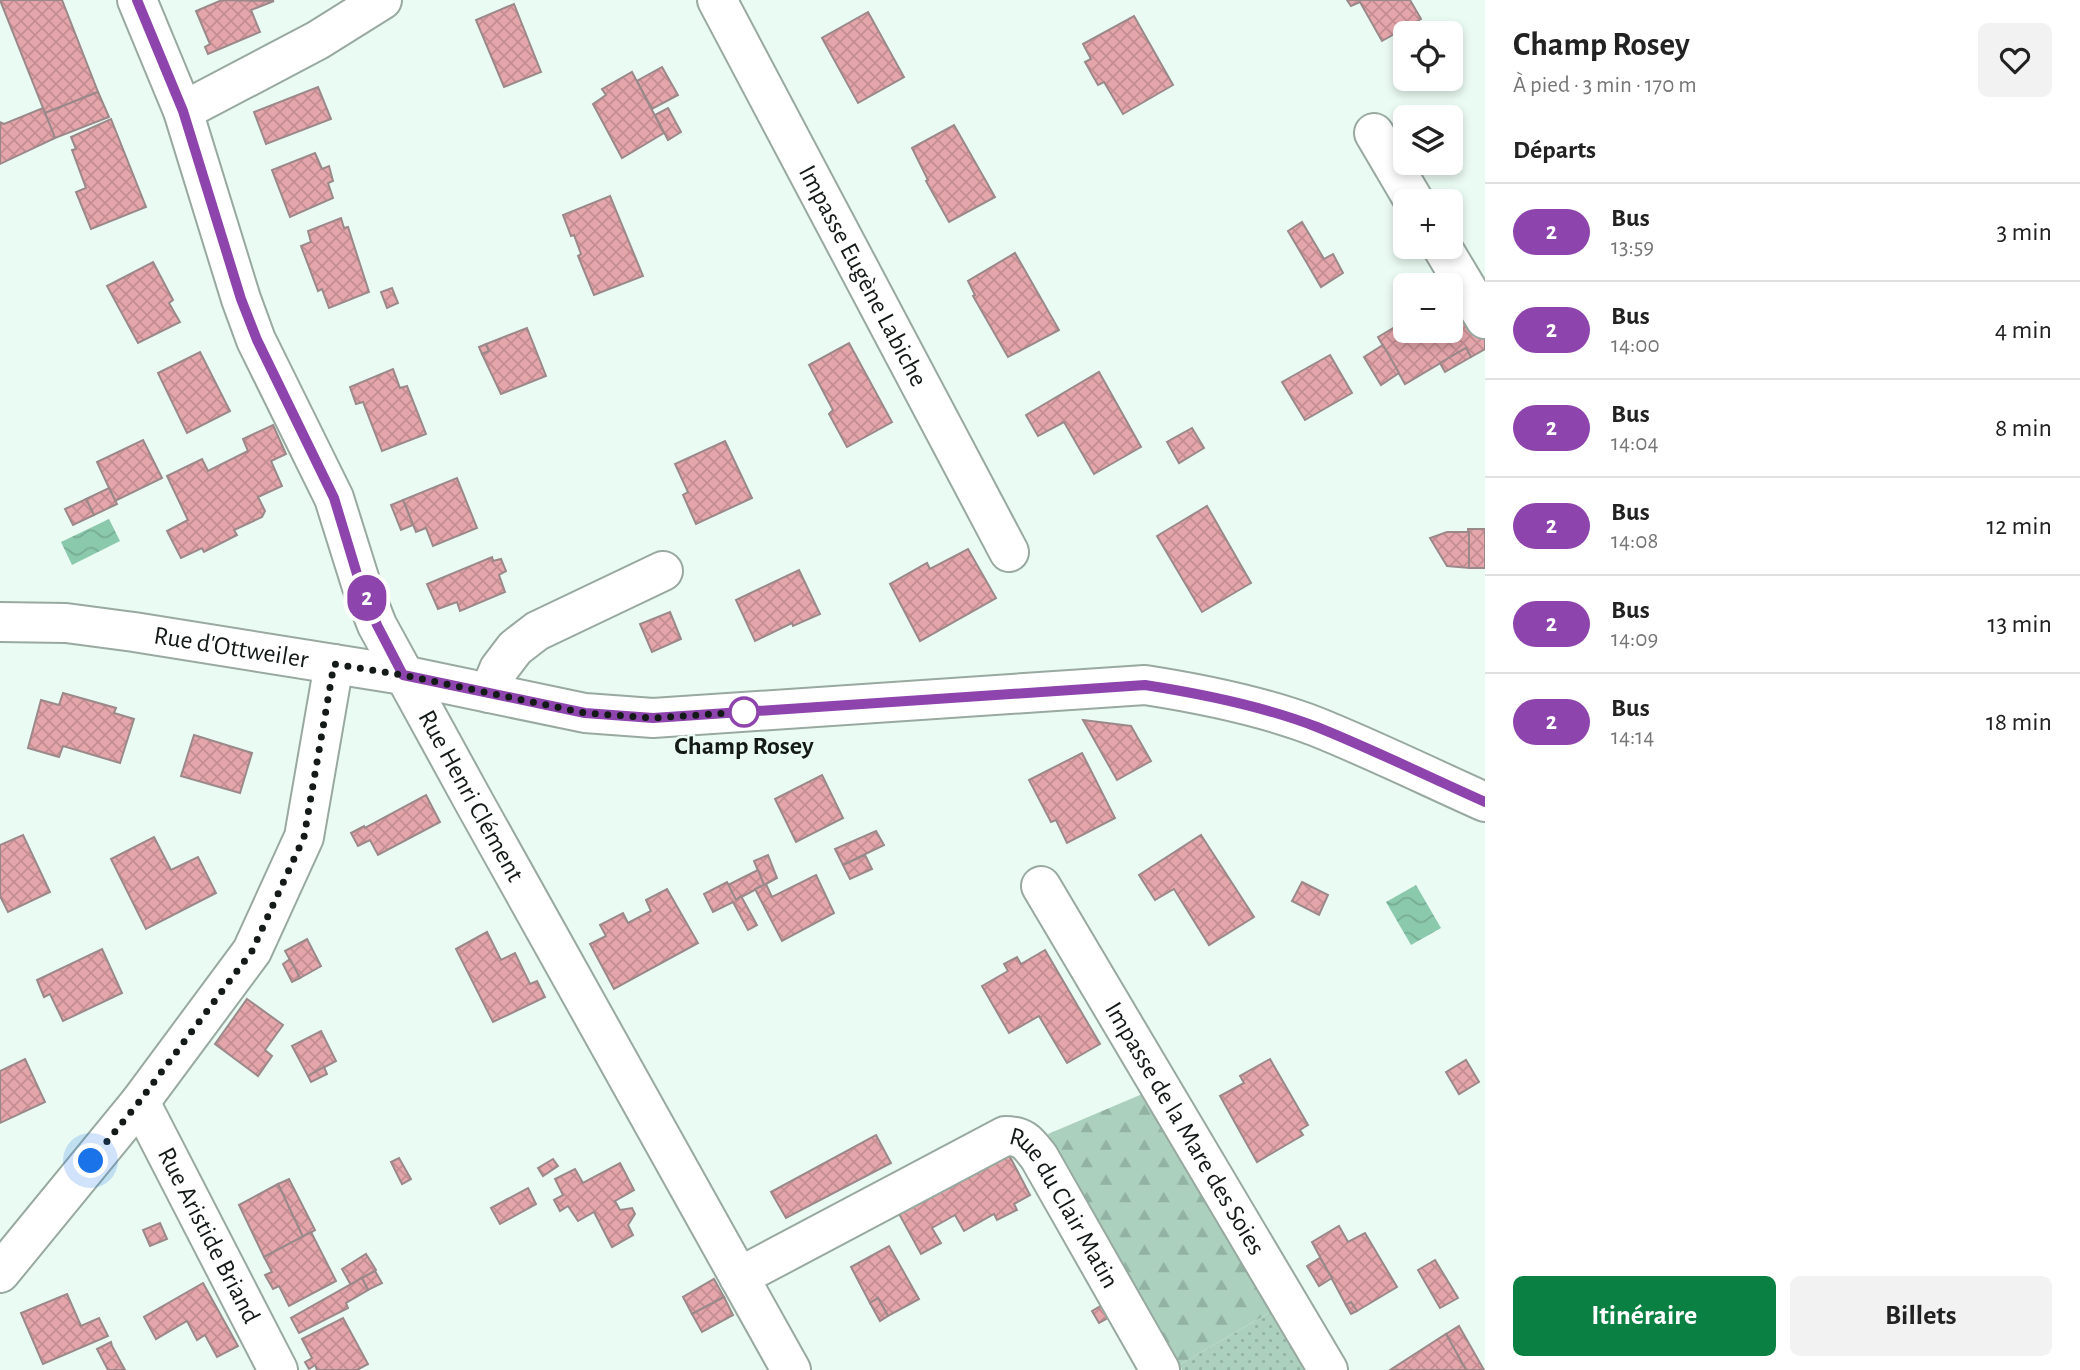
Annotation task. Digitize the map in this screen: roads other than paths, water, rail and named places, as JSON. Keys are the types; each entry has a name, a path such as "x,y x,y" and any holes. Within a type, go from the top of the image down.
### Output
{"street":[{"name":"Rue Henri Clément","path":"137,0 183,111 241,299 253,330 334,498 360,584 377,625 791,1370"},
{"path":"183,111 318,40 382,0"},
{"name":"Impasse Eugène Labiche","path":"717,0 1009,552"},
{"path":"1374,134 1407,189"},
{"path":"1449,259 1485,319"},
{"path":"489,693 499,669 515,648 537,631 663,571"},
{"name":"Rue d'Ottweiler","path":"0,622 66,623 403,675 585,713 653,718 1145,685 1261,709 1316,727 1485,802"},
{"path":"0,1273 139,1102 252,951 304,837 334,664"},
{"name":"Impasse de la Mare des Soies","path":"1041,886 1328,1370"},
{"name":"Rue Aristide Briand","path":"139,1102 278,1370"},
{"name":"Rue du Clair Matin","path":"739,1277 1005,1136 1018,1136 1039,1157 1160,1370"}],"water":[{"path":"109,519 120,541 72,565 61,542"},
{"path":"1416,885 1441,928 1411,945 1386,902"}],"place":[{"name":"Champ Rosey","path":"744,712"}]}
